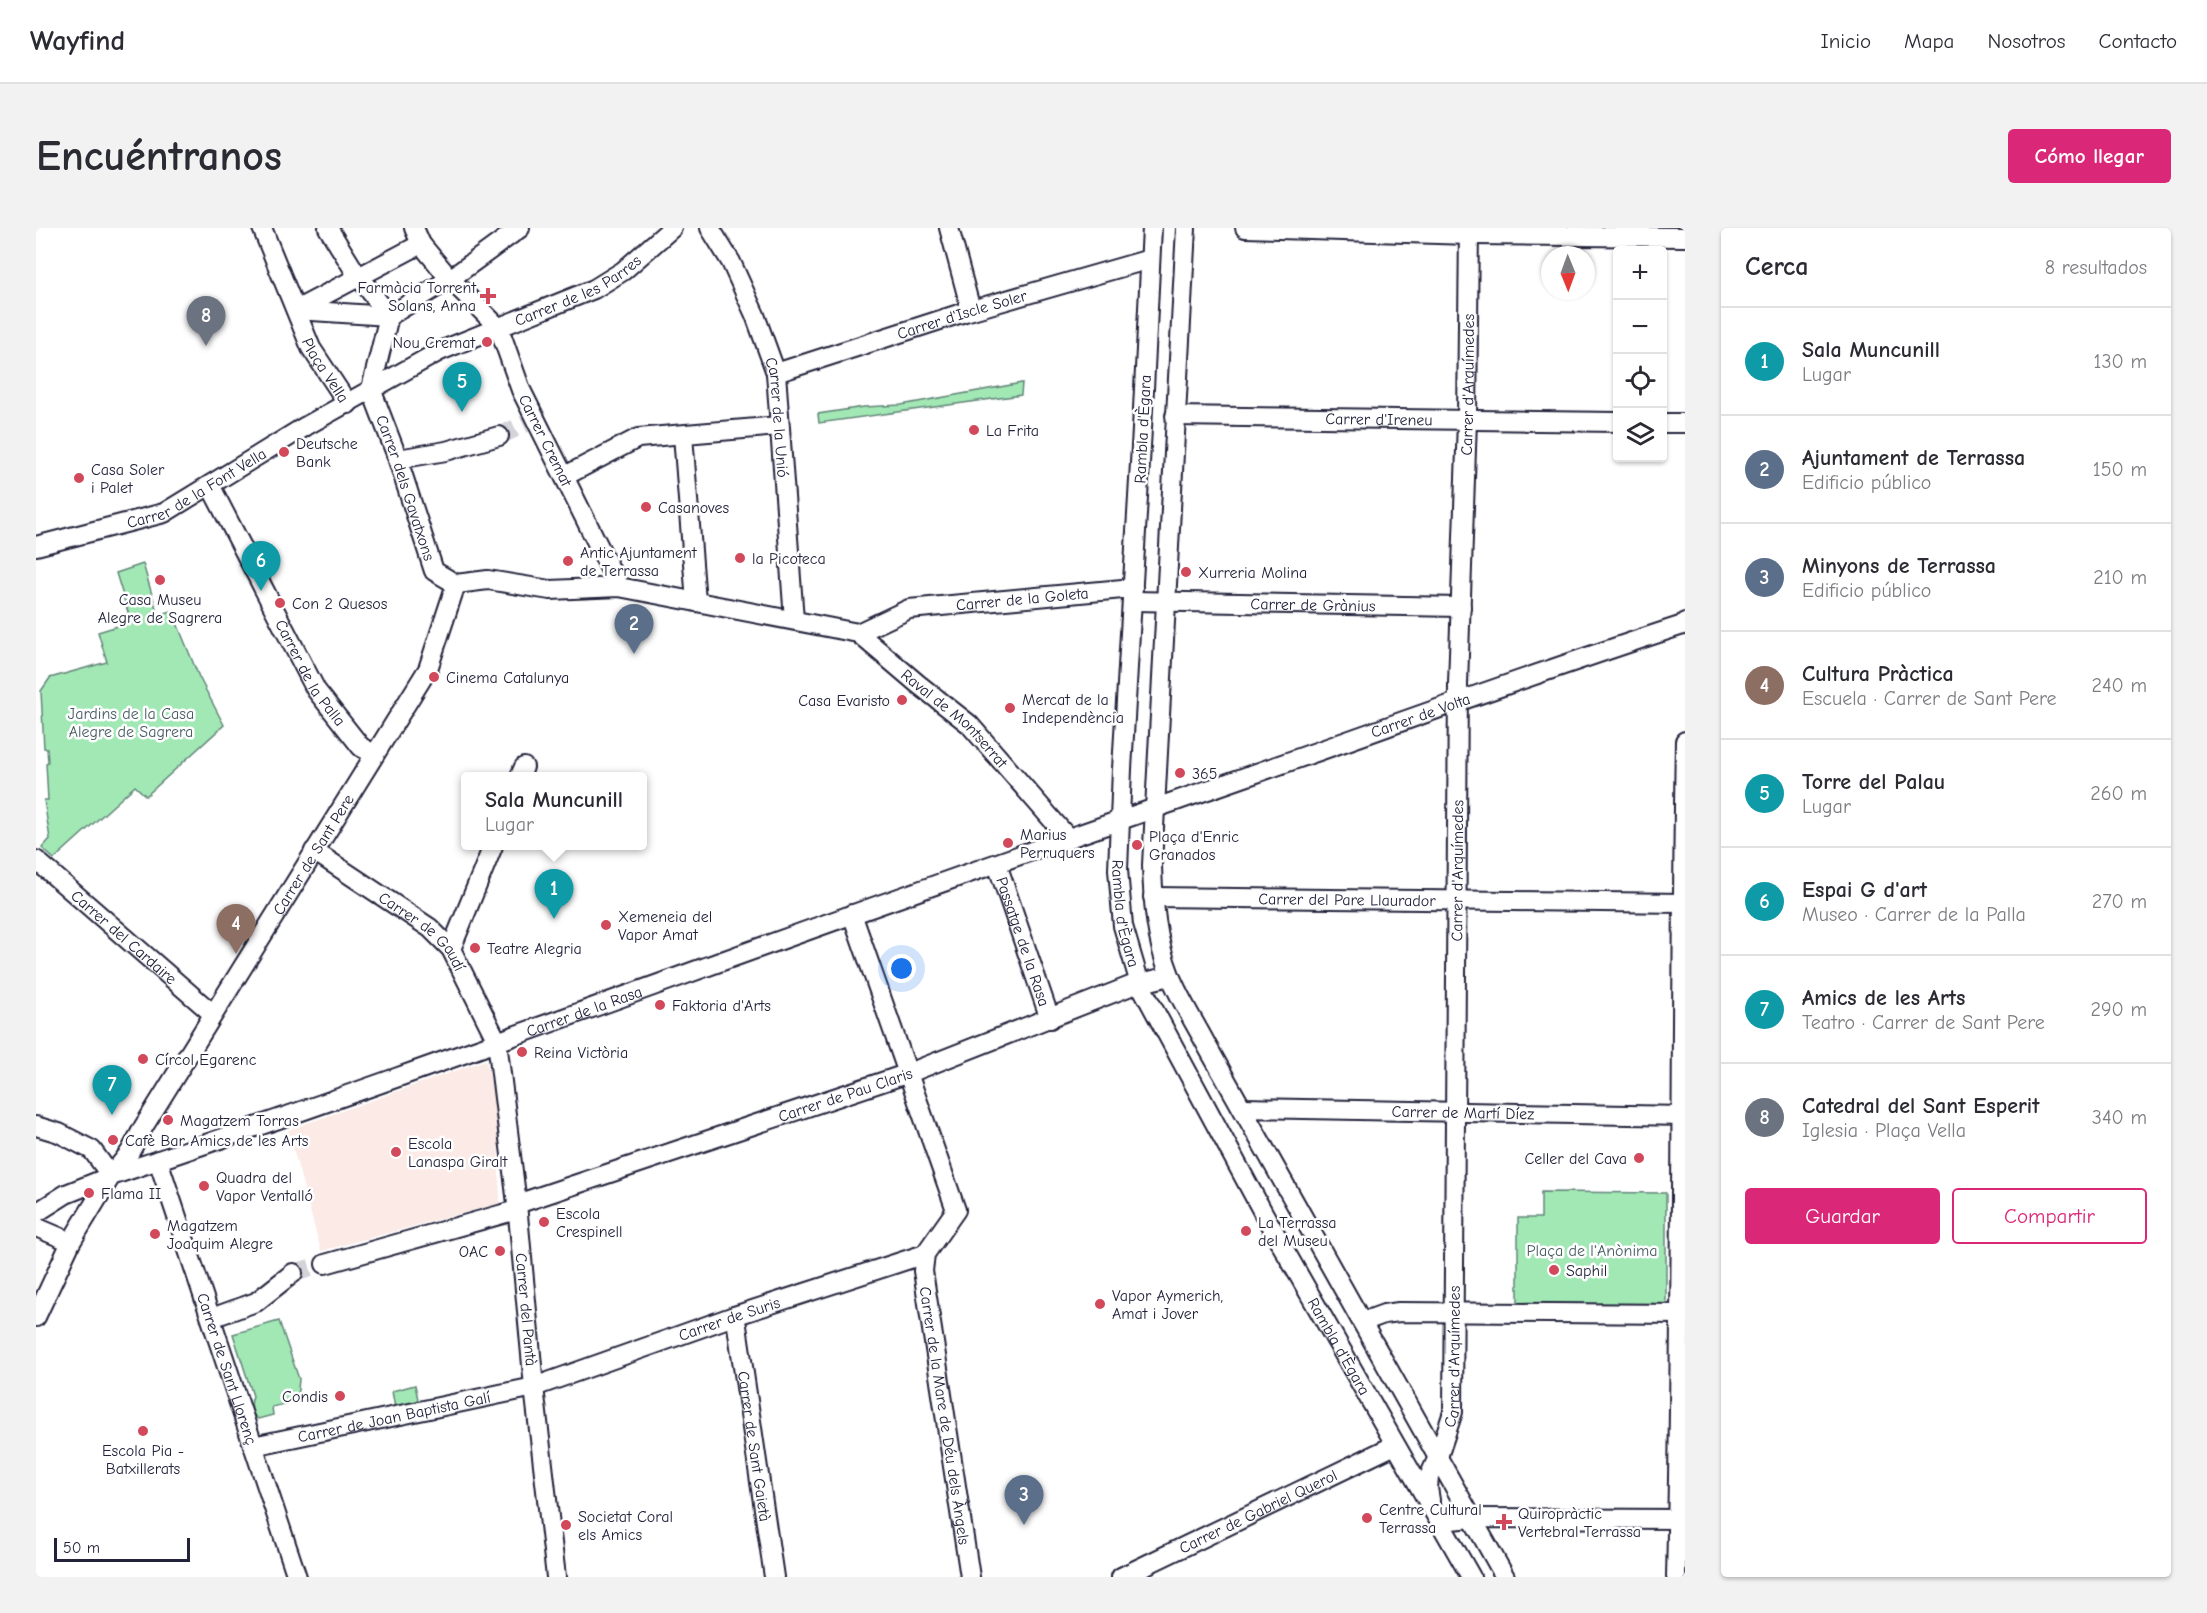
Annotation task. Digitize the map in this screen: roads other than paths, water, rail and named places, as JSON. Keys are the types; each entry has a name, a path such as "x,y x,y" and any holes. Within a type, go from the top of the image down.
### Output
{"street":[{"path":"262,228 294,305 356,273 418,236 503,329"},
{"path":"328,228 356,273 389,316 454,277 520,228"},
{"name":"Carrer de les Parres","path":"503,329 594,289 623,271 672,228"},
{"name":"Carrer de la Unió","path":"710,228 741,283 776,373 794,620"},
{"path":"949,228 971,310"},
{"name":"Rambla d'Ègara","path":"1152,228 1133,595 1115,816 1123,926 1140,984 1265,1216 1471,1577"},
{"name":"Rambla d'Ègara","path":"1186,228 1154,808 1152,865 1158,937 1170,976 1207,1046 1505,1577"},
{"path":"1245,228 1685,237"},
{"name":"Carrer d'Arquímedes","path":"1436,1514 1428,1488 1429,1476 1453,1412 1458,701 1467,420 1469,232"},
{"name":"Carrer d'Iscle Soler","path":"776,373 971,310 1150,259"},
{"name":"Plaça Vella","path":"375,397 389,316 294,305 311,348 348,404 375,397 440,351 503,329"},
{"name":"Carrer Cremat","path":"503,329 521,390 533,420 565,476 619,587"},
{"name":"Carrer dels Gavatxons","path":"375,397 398,459 434,571 456,584"},
{"name":"Carrer de la Font Vella","path":"36,546 164,513 306,426 348,404"},
{"name":"Carrer d'Ireneu","path":"1175,416 1613,422"},
{"path":"1667,423 1685,423"},
{"path":"565,476 638,438 779,426"},
{"path":"683,435 696,602"},
{"path":"398,459 446,451 499,436"},
{"name":"Carrer de la Palla","path":"210,485 316,690 361,747 374,754"},
{"name":"Raval de Montserrat","path":"456,584 488,580 550,590 619,587 858,633 969,724 1045,810 1061,836"},
{"name":"Carrer de Sant Pere","path":"36,1317 71,1242 111,1176 130,1152 213,1014 428,669 456,584"},
{"name":"Carrer de la Goleta","path":"858,633 909,609 1133,595 1166,602"},
{"name":"Carrer de Grànius","path":"1166,602 1461,607"},
{"name":"Carrer de Volta","path":"1154,808 1458,701 1683,626 1685,622"},
{"path":"1676,1577 1681,1519 1685,741"},
{"path":"1061,836 1115,816 1154,808"},
{"name":"Carrer de la Rasa","path":"36,1213 66,1194 111,1176 997,864 1061,836"},
{"path":"451,949 491,850"},
{"name":"Carrer de Gaudí","path":"314,851 430,928 451,949 496,1041"},
{"name":"Carrer del Cardaire","path":"36,860 213,1014"},
{"name":"Passatge de la Rasa","path":"997,864 1050,1019"},
{"name":"Carrer del Pare Llaurador","path":"1153,897 1684,903"},
{"path":"852,914 956,1210 925,1254"},
{"name":"Carrer de Pau Claris","path":"325,1264 517,1207 909,1073 1140,984 1170,976"},
{"name":"Carrer del Pantà","path":"496,1041 517,1207 555,1577"},
{"name":"Carrer de Martí Díez","path":"1243,1108 1683,1115"},
{"path":"36,1126 59,1133 92,1150 111,1176"},
{"name":"Carrer de Sant Llorenç","path":"159,1160 297,1577"},
{"path":"36,1227 71,1242"},
{"name":"Carrer de Suris","path":"534,1387 734,1316 925,1254"},
{"name":"Carrer de la Mare de Déu dels Àngels","path":"925,1254 923,1271 968,1577"},
{"path":"214,1317 256,1302 293,1273"},
{"path":"1362,1323 1384,1314 1400,1312 1683,1314"},
{"name":"Carrer de Sant Gaietà","path":"734,1316 774,1577"},
{"name":"Carrer de Joan Baptista Galí","path":"253,1446 534,1387"},
{"name":"Carrer de Gabriel Querol","path":"1121,1577 1395,1445"},
{"path":"1436,1514 1473,1518 1681,1519"}],"tunnel":[{"path":"499,436 531,421"},
{"path":"293,1273 325,1264"}],"place":[{"name":"Farmàcia Torrent Solans, Anna","path":"488,296"},
{"name":"Nou Cremat","path":"487,342"},
{"name":"Catedral del Sant Esperit","path":"206,346"},
{"name":"Torre del Palau","path":"462,412"},
{"name":"La Frita","path":"974,430"},
{"name":"Deutsche Bank","path":"284,452"},
{"name":"Casa Soler i Palet","path":"79,478"},
{"name":"Casanoves","path":"646,507"},
{"name":"la Picoteca","path":"740,558"},
{"name":"Antic Ajuntament de Terrassa","path":"568,561"},
{"name":"Xurreria Molina","path":"1186,572"},
{"name":"Casa Museu Alegre de Sagrera","path":"160,580"},
{"name":"Espai G d'art","path":"261,591"},
{"name":"Con 2 Quesos","path":"280,603"},
{"name":"Ajuntament de Terrassa","path":"634,654"},
{"name":"Cinema Catalunya","path":"434,677"},
{"name":"Casa Evaristo","path":"902,700"},
{"name":"Mercat de la Independència","path":"1010,708"},
{"name":"365","path":"1180,773"},
{"name":"Marius Perruquers","path":"1008,843"},
{"name":"Plaça d'Enric Granados","path":"1137,845"},
{"name":"Sala Muncunill","path":"554,919"},
{"name":"Xemeneia del Vapor Amat","path":"606,925"},
{"name":"Teatre Alegria","path":"475,948"},
{"name":"Cultura Pràctica","path":"236,954"},
{"name":"Faktoria d'Arts","path":"660,1005"},
{"name":"Reina Victòria","path":"522,1052"},
{"name":"Círcol Egarenc","path":"143,1059"},
{"name":"Amics de les Arts","path":"112,1115"},
{"name":"Magatzem Torras","path":"168,1120"},
{"name":"Cafè Bar Amics de les Arts","path":"113,1140"},
{"name":"Escola Lanaspa Giralt","path":"396,1152"},
{"name":"Celler del Cava","path":"1639,1158"},
{"name":"Quadra del Vapor Ventalló","path":"204,1186"},
{"name":"Flama II","path":"89,1193"},
{"name":"Escola Crespinell","path":"544,1222"},
{"name":"La Terrassa del Museu","path":"1246,1231"},
{"name":"Magatzem Joaquim Alegre","path":"155,1234"},
{"name":"OAC","path":"500,1251"},
{"name":"Saphil","path":"1554,1270"},
{"name":"Vapor Aymerich, Amat i Jover","path":"1100,1304"},
{"name":"Condis","path":"340,1396"},
{"name":"Escola Pia - Batxillerats","path":"143,1431"},
{"name":"Centre Cultural Terrassa","path":"1367,1518"},
{"name":"Quiropràctic Vertebral Terrassa","path":"1504,1522"},
{"name":"Societat Coral els Amics","path":"566,1525"},
{"name":"Minyons de Terrassa","path":"1024,1525"}],"park label":[{"name":"Jardins de la Casa Alegre de Sagrera","path":"131,722"},
{"name":"Plaça de l'Anònima","path":"1592,1250"}]}
